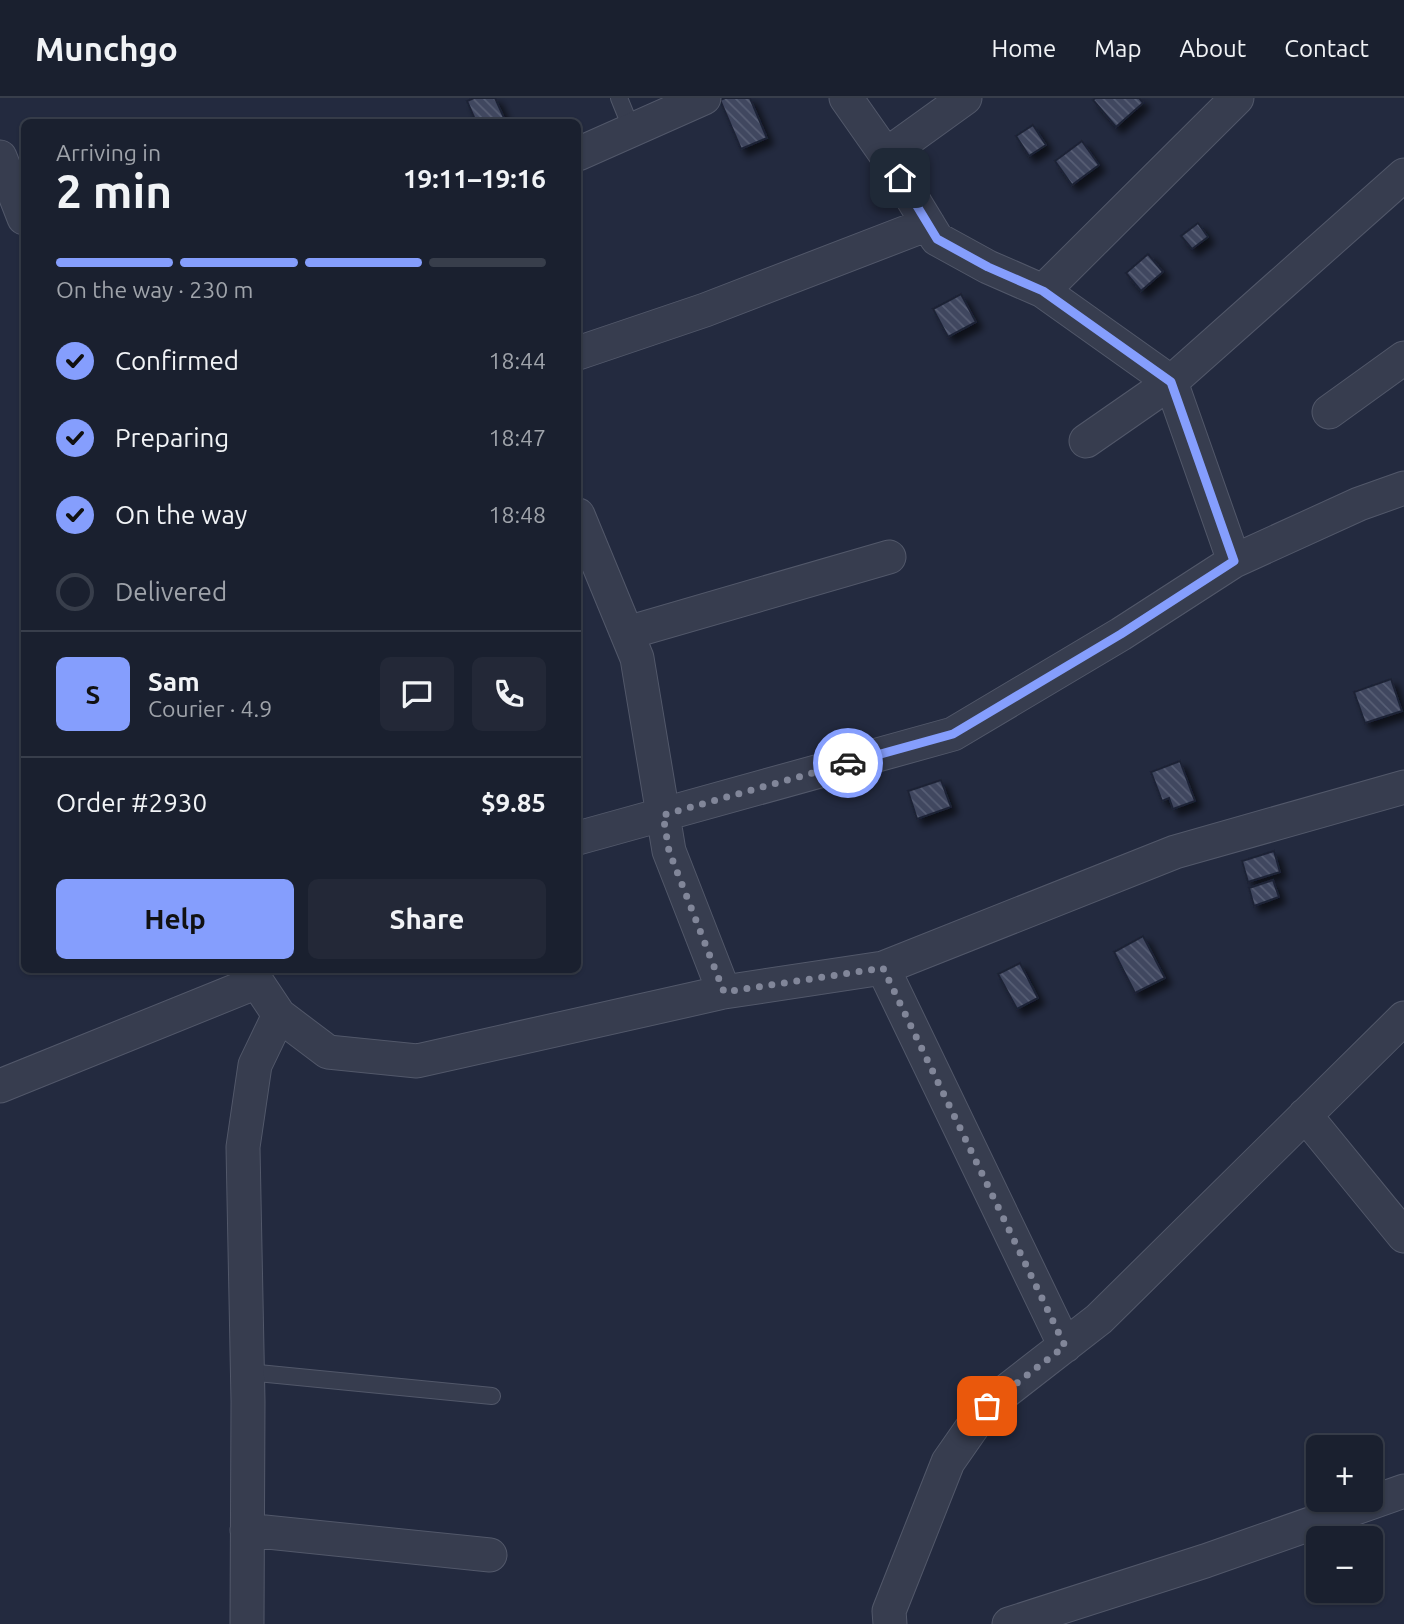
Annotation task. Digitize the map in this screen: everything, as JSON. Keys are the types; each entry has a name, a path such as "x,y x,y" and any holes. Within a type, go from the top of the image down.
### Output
{"street":[{"path":"581,153 704,98"},
{"path":"846,98 886,155 937,239 988,267 1043,291 1171,382 1234,561"},
{"path":"886,155 965,98"},
{"path":"1043,291 1237,98"},
{"path":"0,157 21,210"},
{"path":"1086,441 1171,382 1404,175"},
{"path":"581,352 705,310 928,223"},
{"path":"1329,412 1404,358"},
{"path":"581,837 953,734 1121,634 1234,561 1359,505 1404,488"},
{"path":"581,522 637,658 669,851 724,992"},
{"path":"627,633 889,557"},
{"path":"0,1086 255,976 279,1014 328,1052 417,1060 724,992 883,968 1175,852 1404,787"},
{"path":"883,968 1065,1346"},
{"path":"247,1624 247,1372 243,1147 255,1065 279,1014"},
{"path":"890,1624 889,1611 948,1462 987,1406 1099,1319 1404,1018"},
{"path":"1305,1115 1404,1236"},
{"path":"1009,1624 1205,1561 1404,1491"},
{"path":"247,1530 490,1555"}],"lane":[{"path":"619,98 632,130"},
{"path":"247,1372 492,1396"}],"building":[{"path":"474,98 495,98 505,119 475,119 467,101"},
{"path":"750,98 767,138 741,149 720,100"},
{"path":"1139,98 1143,103 1116,127 1093,100"},
{"path":"1033,125 1046,145 1029,156 1016,136"},
{"path":"1082,141 1099,165 1072,185 1055,161"},
{"path":"1198,223 1208,237 1192,249 1181,236"},
{"path":"1148,254 1163,272 1141,291 1126,273"},
{"path":"961,294 976,322 948,337 933,309"},
{"path":"1391,679 1402,711 1365,723 1354,692"},
{"path":"1180,761 1195,801 1173,809 1169,798 1162,801 1151,772"},
{"path":"941,780 951,807 917,819 908,791"},
{"path":"1274,851 1280,872 1248,882 1242,861"},
{"path":"1273,880 1279,897 1254,906 1249,888"},
{"path":"1143,936 1165,978 1135,993 1114,952"},
{"path":"1020,963 1038,998 1017,1009 998,974"}],"way so far":[{"path":"848,763 663,815 669,851 724,992 883,968 1065,1346 987,1406"}],"route":[{"path":"848,763 953,734 1121,634 1234,561 1171,382 1043,291 988,267 937,239 900,178"}]}
